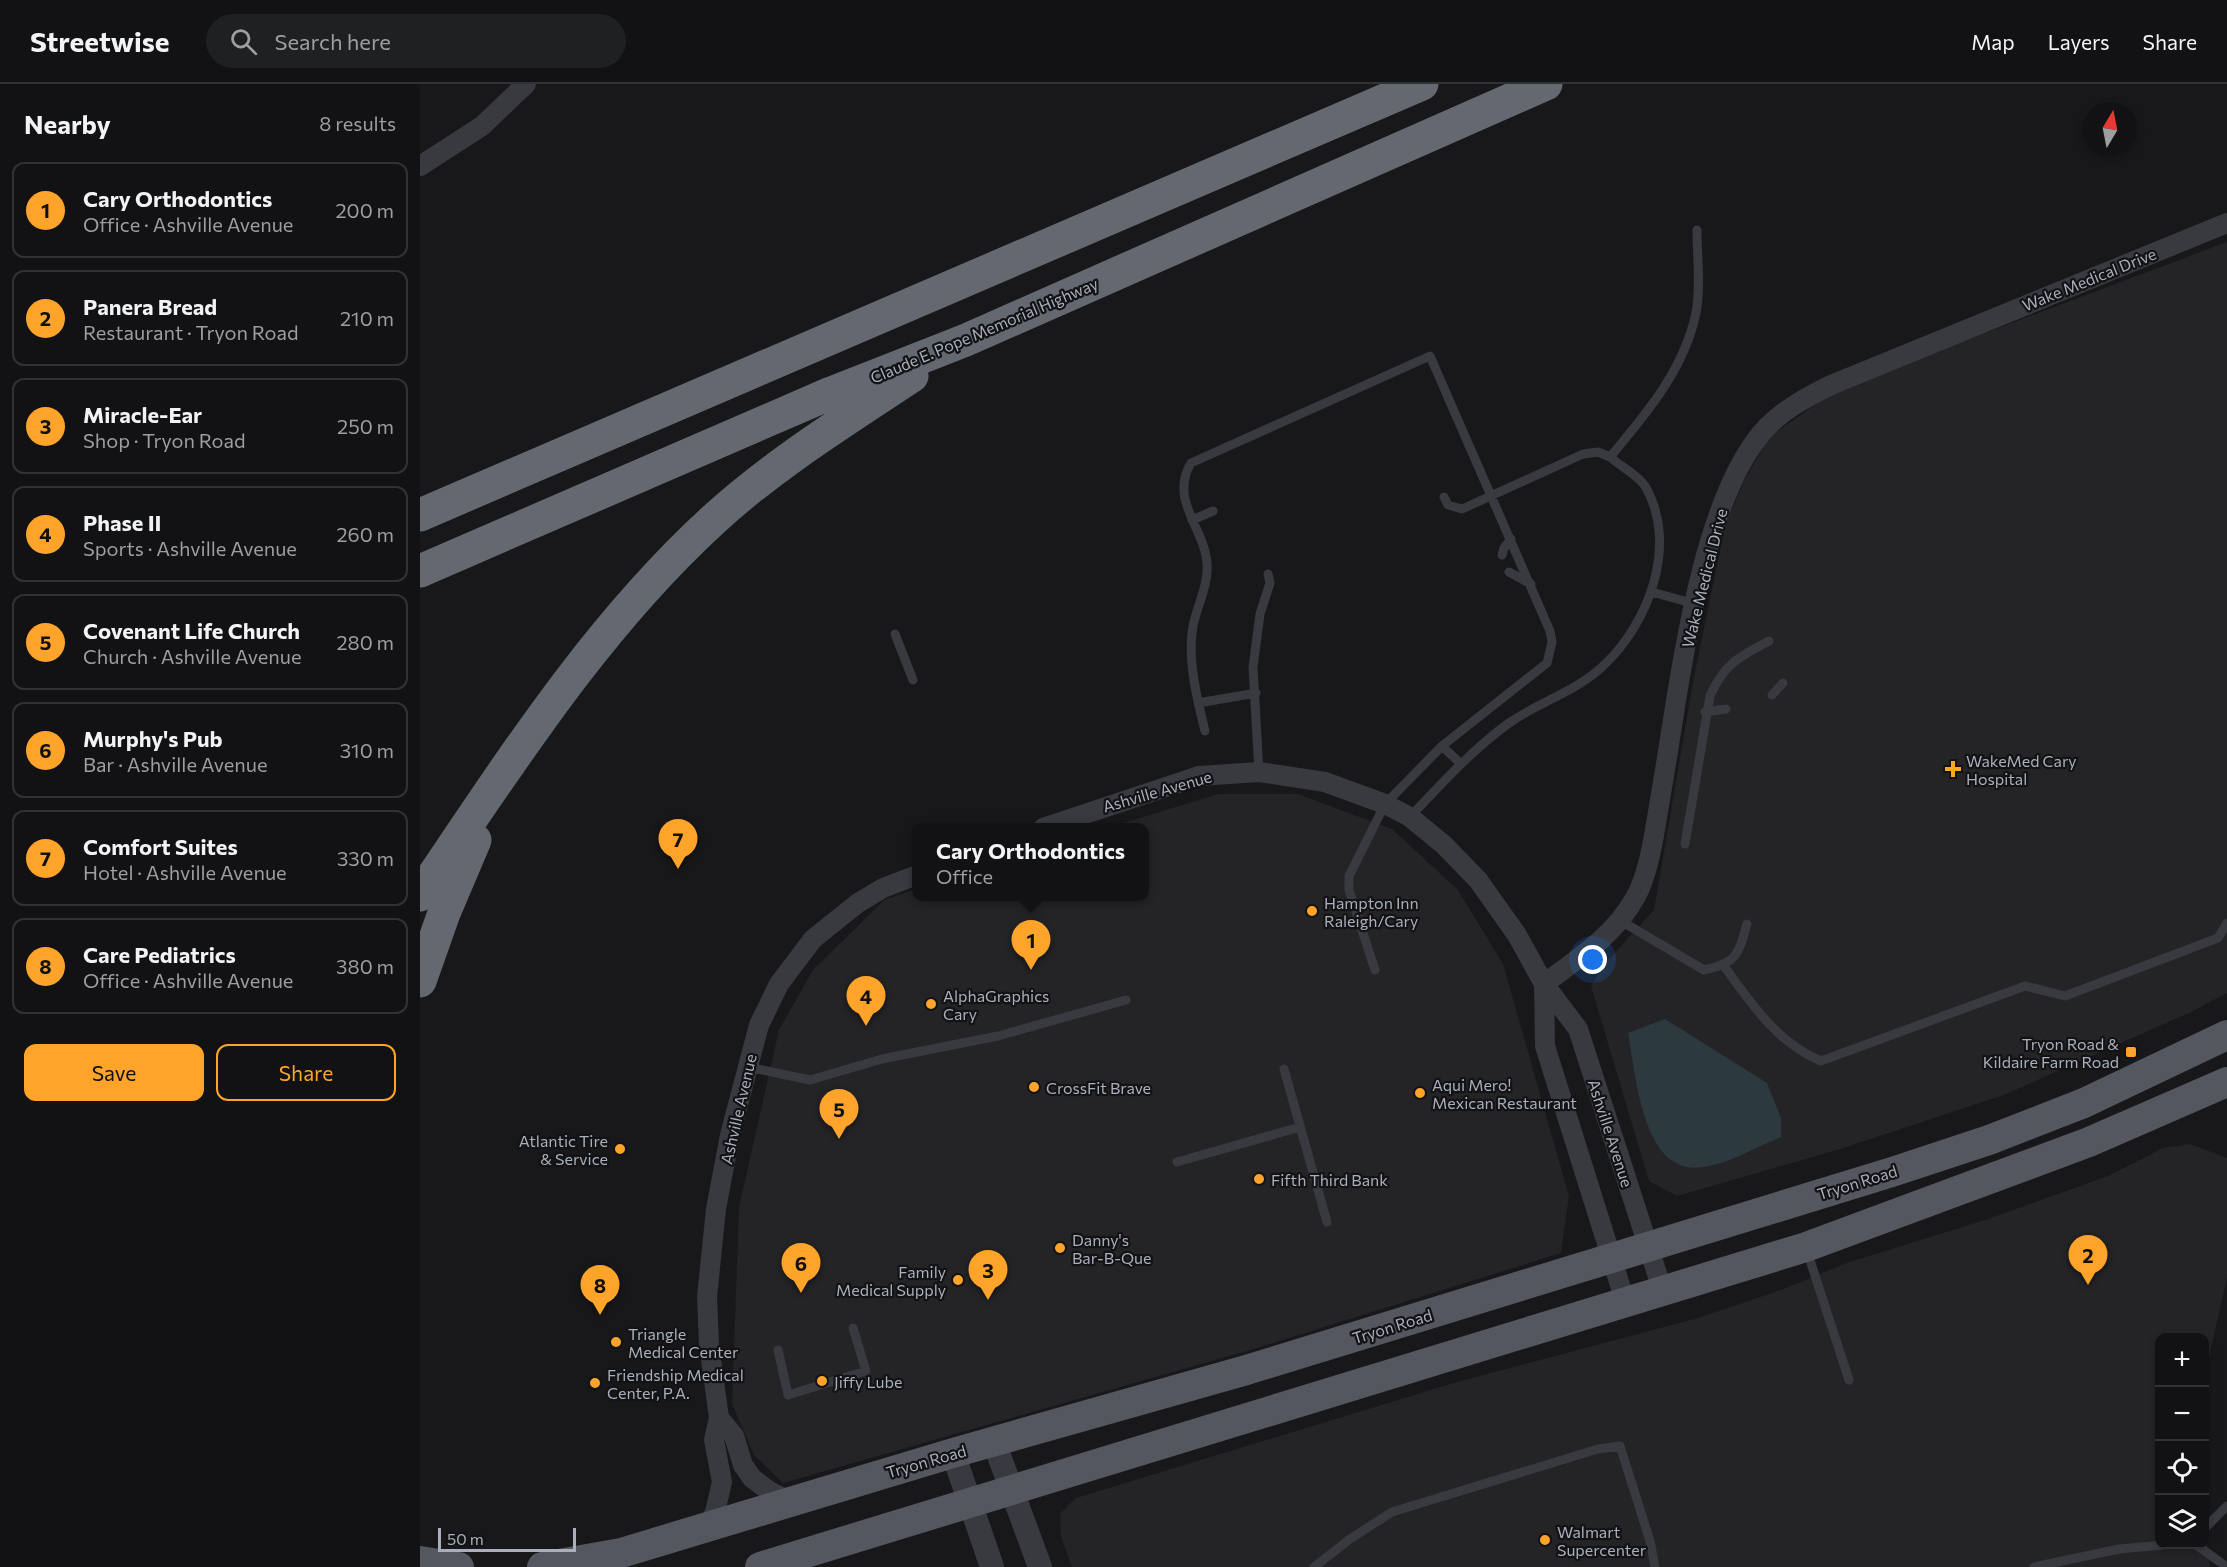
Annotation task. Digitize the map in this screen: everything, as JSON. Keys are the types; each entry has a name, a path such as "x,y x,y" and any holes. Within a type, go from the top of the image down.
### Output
{"highway":[{"path":"420,515 1422,84"},
{"name":"Claude E. Pope Memorial Highway","path":"420,571 831,393 966,340 1546,84"},
{"path":"420,896 503,772 584,660 658,574 714,519 789,459 966,340"},
{"path":"420,981 444,913 503,772"}],"main road":[{"name":"Tryon Road","path":"542,1567 608,1560 708,1527 953,1453 1243,1371 1613,1258 1999,1136 2084,1103 2227,1035"},
{"path":"760,1567 1806,1247 2067,1151 2193,1099 2227,1082"},
{"path":"2193,1099 2227,1096"},
{"path":"420,1561 459,1567"}],"street":[{"path":"420,166 482,126 526,84"},
{"name":"Wake Medical Drive","path":"1544,984 1621,921 1637,896 1652,844 1695,604 1710,543 1729,486 1766,428 1792,404 1948,335 2227,224"},
{"name":"Ashville Avenue","path":"1058,823 1199,776 1259,772 1325,782 1385,804 1410,817 1444,845 1478,880 1517,935 1544,984 1578,1029 1662,1290"},
{"name":"Ashville Avenue","path":"708,1527 715,1512 722,1482 714,1440 719,1418 709,1344 707,1297 716,1209 730,1135 759,1025 779,984 813,939 858,903 883,888 912,877"},
{"name":"Ashville Avenue","path":"1544,984 1545,1046 1625,1301"},
{"name":"Ashville Avenue","path":"719,1418 734,1436 743,1465 752,1478 791,1502"},
{"path":"994,1442 1040,1567"},
{"path":"953,1453 992,1567"}],"lane":[{"path":"1610,458 1653,405 1681,358 1696,311 1697,230"},
{"path":"1205,731 1194,689 1192,628 1206,576 1207,562 1182,489 1185,473 1191,463 1430,356 1531,584 1552,642 1546,663 1442,746 1385,804 1349,876 1349,890 1375,970"},
{"path":"1410,817 1460,763 1511,722 1601,668 1620,650 1652,592 1659,558 1658,516 1644,484 1610,458 1598,452 1583,454 1462,509 1448,505 1444,497"},
{"path":"1192,520 1213,511"},
{"path":"1502,555 1511,539"},
{"path":"1509,572 1531,584"},
{"path":"1259,772 1253,667 1260,614 1270,583 1268,574"},
{"path":"1652,592 1695,604"},
{"path":"895,634 913,680"},
{"path":"1684,844 1706,712 1717,680 1732,661 1769,641"},
{"path":"1772,695 1783,683"},
{"path":"1198,703 1256,693"},
{"path":"1706,712 1726,709"},
{"path":"1442,746 1460,763"},
{"path":"1621,921 1704,970 1724,966 1738,955 1747,924"},
{"path":"1724,966 1765,1022 1803,1054 1821,1061 2025,986 2065,996 2218,938 2227,923"},
{"path":"748,1067 810,1080 882,1059 998,1036 1126,1000"},
{"path":"1284,1069 1327,1222"},
{"path":"1177,1162 1300,1127"},
{"path":"1806,1247 1849,1380"},
{"path":"778,1350 788,1395 866,1371 852,1328"},
{"path":"1314,1567 1350,1539 1392,1512 1598,1449 1620,1446 1650,1541 1655,1567"},
{"path":"2209,1525 2227,1506"},
{"path":"2034,1567 2119,1549 2155,1546"},
{"path":"2201,1549 2226,1567"}],"shaded area":[{"name":"WakeMed Cary Hospital","path":"2227,242 2227,993 2191,1012 2004,1095 1837,1150 1677,1196 1649,1181 1591,986 1608,960 1654,910 1693,682 1725,526 1744,481 1769,437 1839,388"},
{"path":"1218,794 1298,794 1392,829 1458,890 1503,964 1569,1196 1561,1253 1257,1348 783,1483 754,1455 732,1404 739,1207 779,1030 813,970 884,900 912,891 912,901 1149,901 1149,823 1124,823"},
{"path":"1665,1019 1767,1083 1781,1118 1781,1137 1733,1158 1704,1167 1683,1166 1667,1156 1655,1140 1646,1120 1639,1096 1628,1033"},
{"path":"2190,1144 2227,1158 2227,1278 2209,1357 2209,1333 2155,1333 2155,1549 2208,1549 2210,1567 1072,1567 1061,1536 1060,1514 1076,1498 1457,1382 1698,1318 1781,1290 1847,1263 1988,1219 2108,1176 2163,1148"}],"place":[{"name":"WakeMed Cary Hospital","path":"1953,769"},
{"name":"Comfort Suites","path":"678,869"},
{"name":"Hampton Inn Raleigh/Cary","path":"1312,911"},
{"name":"Cary Orthodontics","path":"1031,970"},
{"name":"AlphaGraphics Cary","path":"931,1004"},
{"name":"Phase II","path":"866,1026"},
{"name":"Tryon Road & Kildaire Farm Road","path":"2131,1052"},
{"name":"CrossFit Brave","path":"1034,1087"},
{"name":"Aqui Mero! Mexican Restaurant","path":"1420,1093"},
{"name":"Covenant Life Church","path":"839,1139"},
{"name":"Atlantic Tire & Service","path":"620,1149"},
{"name":"Fifth Third Bank","path":"1259,1179"},
{"name":"Danny's Bar-B-Que","path":"1060,1248"},
{"name":"Family Medical Supply","path":"958,1280"},
{"name":"Panera Bread","path":"2088,1285"},
{"name":"Murphy's Pub","path":"801,1293"},
{"name":"Miracle-Ear","path":"988,1300"},
{"name":"Care Pediatrics","path":"600,1315"},
{"name":"Triangle Medical Center","path":"616,1342"},
{"name":"Jiffy Lube","path":"822,1381"},
{"name":"Friendship Medical Center, P.A.","path":"595,1383"},
{"name":"Walmart Supercenter","path":"1545,1540"}]}
